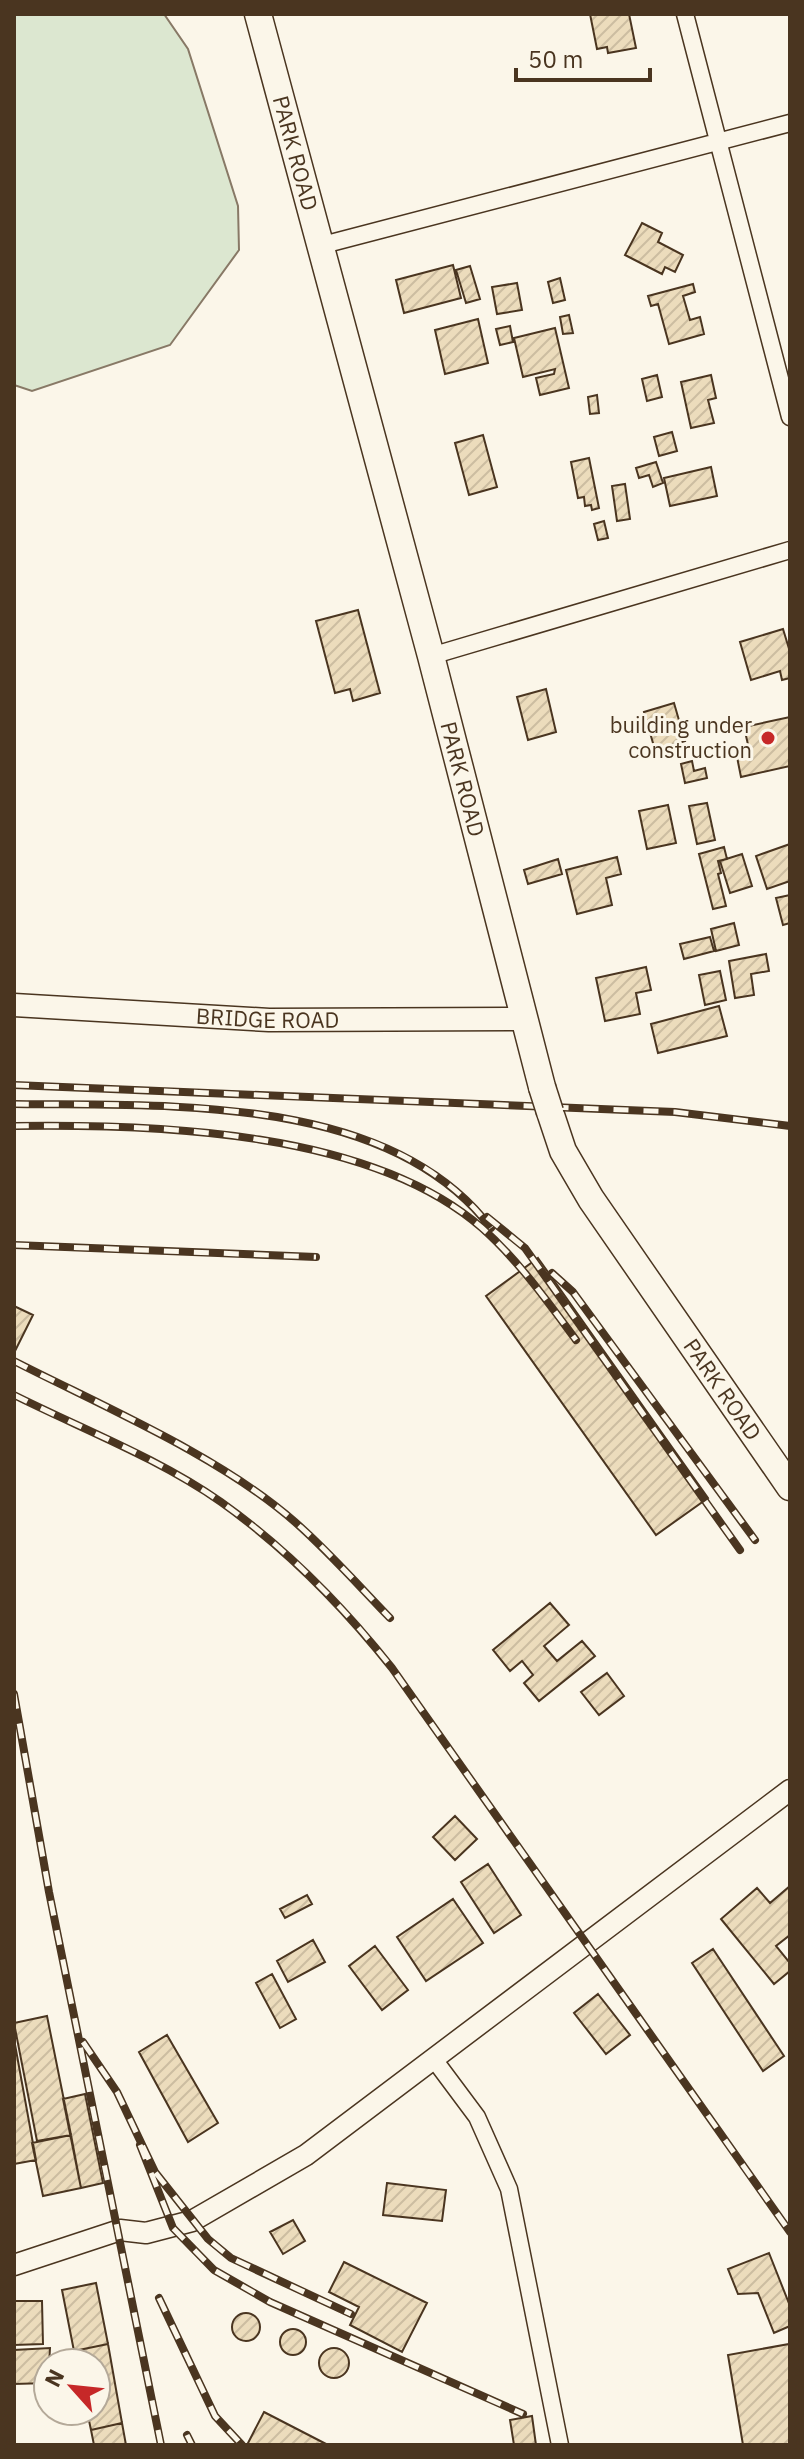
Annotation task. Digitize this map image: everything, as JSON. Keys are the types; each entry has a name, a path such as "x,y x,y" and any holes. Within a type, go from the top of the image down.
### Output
{"highway":[{"name":"PARK ROAD","path":"258,14 431,656 523,1019 563,1151 591,1199 790,1487"}],"main road":[{"name":"BRIDGE ROAD","path":"14,1005 269,1020 523,1019"}],"street":[{"path":"685,14 790,417"},
{"path":"319,246 790,123"},
{"path":"431,656 790,550"},
{"path":"14,2265 120,2230 146,2233 192,2221 306,2155 790,1790"},
{"path":"433,2058 477,2117 509,2189 560,2445"}],"green space":[{"path":"14,14 164,14 188,49 238,206 239,250 170,345 32,391 14,385"}],"building":[{"path":"590,14 629,14 636,48 608,53 607,47 597,49"},
{"path":"642,223 662,233 658,242 683,255 675,272 665,267 662,274 625,255"},
{"path":"453,265 461,298 404,313 396,280"},
{"path":"470,266 480,299 466,303 456,270"},
{"path":"560,278 565,300 553,303 548,282"},
{"path":"517,283 522,310 497,314 492,287"},
{"path":"693,284 695,292 683,296 690,320 700,317 704,334 669,344 658,304 651,306 648,296"},
{"path":"569,315 573,333 563,334 560,317"},
{"path":"478,319 488,363 445,374 435,330"},
{"path":"510,326 513,342 500,345 496,329"},
{"path":"555,328 569,388 540,395 536,378 554,374 555,369 523,377 514,338"},
{"path":"657,375 662,397 647,401 642,379"},
{"path":"711,375 716,398 708,400 714,423 691,428 681,382"},
{"path":"597,395 599,413 590,414 588,397"},
{"path":"672,432 677,451 659,456 654,437"},
{"path":"483,435 497,487 469,495 455,443"},
{"path":"589,458 599,508 592,510 591,505 585,506 584,497 578,498 571,462"},
{"path":"656,462 663,483 653,487 649,475 639,478 636,468"},
{"path":"711,467 717,496 670,506 664,478"},
{"path":"625,484 630,519 617,521 612,486"},
{"path":"604,521 608,538 598,540 594,524"},
{"path":"358,610 380,693 353,701 350,689 335,693 316,621"},
{"path":"783,629 790,652 790,678 782,680 780,671 751,680 740,642"},
{"path":"546,689 556,732 528,740 517,697"},
{"name":"building under construction","path":"674,703 685,741 655,750 644,712"},
{"name":"building under construction","path":"790,717 790,766 741,777 736,752 749,749 744,727"},
{"path":"692,761 694,771 705,768 707,778 685,783 681,764"},
{"path":"707,803 715,840 697,844 689,806"},
{"path":"668,805 676,843 647,849 639,811"},
{"path":"790,844 790,881 767,889 756,856"},
{"path":"724,847 727,859 718,861 721,873 718,874 726,906 713,909 699,854"},
{"path":"742,854 752,886 730,893 720,861"},
{"path":"617,857 621,874 606,878 612,905 577,914 566,870"},
{"path":"558,859 562,874 528,884 524,870"},
{"path":"790,895 790,923 783,925 776,898"},
{"path":"734,923 739,945 716,951 711,929"},
{"path":"710,937 714,951 684,959 680,944"},
{"path":"766,954 769,971 751,974 754,995 735,998 729,961"},
{"path":"646,967 651,990 636,993 640,1014 605,1021 596,978"},
{"path":"720,971 726,1000 705,1005 699,975"},
{"path":"719,1006 727,1036 658,1053 651,1024"},
{"path":"538,1258 708,1498 656,1535 486,1296"},
{"path":"14,1306 33,1315 14,1353"},
{"path":"550,1603 569,1625 544,1646 557,1661 582,1641 595,1656 539,1701 524,1683 533,1675 522,1661 510,1671 493,1650"},
{"path":"607,1673 624,1696 599,1715 581,1692"},
{"path":"455,1816 477,1839 455,1860 433,1837"},
{"path":"488,1864 521,1915 494,1933 461,1882"},
{"path":"790,1886 790,1935 776,1946 790,1963 790,1971 774,1984 721,1919 757,1888 770,1903"},
{"path":"307,1895 312,1904 285,1918 280,1909"},
{"path":"453,1899 483,1943 426,1981 397,1937"},
{"path":"313,1940 325,1962 288,1982 277,1961"},
{"path":"375,1946 408,1990 382,2010 349,1966"},
{"path":"713,1949 784,2056 763,2071 692,1963"},
{"path":"272,1974 296,2019 280,2028 256,1983"},
{"path":"598,1994 630,2035 606,2054 574,2013"},
{"path":"47,2016 71,2135 37,2141 14,2023"},
{"path":"167,2035 218,2123 188,2142 139,2052"},
{"path":"14,2039 36,2160 14,2164"},
{"path":"85,2094 103,2183 81,2188 63,2099"},
{"path":"71,2135 81,2188 43,2196 32,2143"},
{"path":"387,2183 446,2190 442,2221 383,2215"},
{"path":"293,2220 305,2241 283,2254 270,2232"},
{"path":"769,2253 790,2306 790,2326 774,2333 758,2293 738,2294 728,2269"},
{"path":"344,2262 427,2303 402,2352 350,2325 359,2307 329,2292"},
{"path":"96,2283 108,2344 73,2347 62,2290"},
{"path":"14,2301 42,2301 43,2344 14,2345"},
{"path":"246,2313 256,2317 260,2327 256,2337 246,2341 236,2337 232,2327 236,2317"},
{"path":"293,2329 302,2333 306,2342 302,2351 293,2355 284,2351 280,2342 284,2333"},
{"path":"789,2344 790,2445 743,2445 728,2355"},
{"path":"334,2348 340,2349 348,2357 348,2369 340,2377 334,2378 328,2377 320,2369 319,2363 320,2357 328,2349"},
{"path":"32,2349 32,2383 14,2384 14,2350"},
{"path":"112,2367 122,2423 112,2425"},
{"path":"264,2412 328,2445 247,2445"},
{"path":"532,2416 536,2445 514,2445 510,2420"},
{"path":"122,2423 126,2445 94,2445 91,2430"}],"railway":[{"path":"14,1085 675,1112 790,1126"},
{"path":"14,1104 205,1109 271,1116 335,1130 395,1152 447,1184 491,1228"},
{"path":"14,1126 131,1127 195,1132 322,1152 382,1170 436,1195 482,1228 520,1268 576,1340"},
{"path":"487,1217 525,1248 740,1550"},
{"path":"14,1245 316,1257"},
{"path":"552,1273 573,1292 755,1540"},
{"path":"14,1361 160,1434 232,1475 295,1522 390,1618"},
{"path":"14,1395 197,1486 269,1539 333,1600 392,1668 790,2232"},
{"path":"14,1694 49,1892 161,2445"},
{"path":"83,2042 117,2092 155,2172 208,2239 231,2258 351,2314"},
{"path":"140,2145 173,2228 214,2270 270,2302 523,2414"},
{"path":"159,2298 215,2416 242,2445"},
{"path":"187,2435 192,2445"}],"place":[{"name":"building under construction","path":"768,738"}]}
